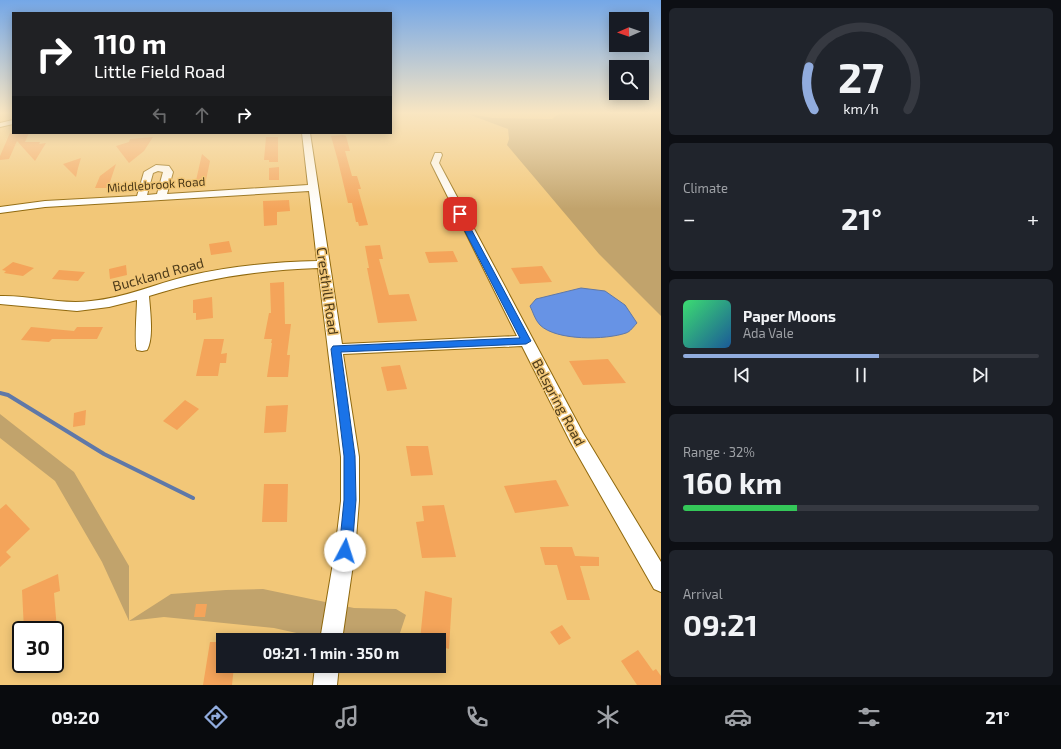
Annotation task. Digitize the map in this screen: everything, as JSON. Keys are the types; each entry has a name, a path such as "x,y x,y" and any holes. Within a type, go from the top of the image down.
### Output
{"street":[{"name":"Cresthill Road","path":"308,145 350,456 350,500 345,551 332,633"},
{"name":"Belspring Road","path":"438,155 435,163 442,179 526,341 577,438 661,582"},
{"path":"141,198 149,172 160,167 166,168 168,172 161,196"},
{"name":"Middlebrook Road","path":"0,210 45,204 314,188"},
{"name":"Buckland Road","path":"0,300 19,300 44,305 78,307 115,302 189,280 222,273 287,265 323,264"},
{"path":"142,346 144,321 143,294"},
{"path":"336,349 526,341"},
{"path":"326,685 327,673"}],"shaded area":[{"path":"507,145 661,145 661,316 599,254"},
{"path":"0,414 74,472 129,566 129,621 102,562 55,481 0,438"},
{"path":"263,589 354,608 396,609 406,615 400,633 296,633 274,628 164,617 129,621 171,594"}],"water":[{"path":"581,288 605,291 625,305 637,323 626,333 606,337 582,338 557,334 547,330 538,323 530,306 536,299"}],"building":[{"path":"5,145 15,145 9,159 0,160 0,156"},
{"path":"21,145 45,145 35,161"},
{"path":"148,145 144,151 129,163 116,146"},
{"path":"265,145 278,145 278,162 269,162 269,160 264,160"},
{"path":"334,145 348,145 350,151 345,151 352,176 357,176 361,189 358,189 368,225 359,226 358,222 356,222 352,203 348,203"},
{"path":"202,154 210,161 205,185 195,185"},
{"path":"81,158 78,168 76,177 63,164"},
{"path":"116,164 108,188 95,188 100,176"},
{"path":"279,167 279,180 269,180 269,168"},
{"path":"289,200 290,211 277,212 277,225 264,226 263,201"},
{"path":"229,241 232,252 211,255 209,244"},
{"path":"380,245 383,259 379,259 389,295 409,294 417,321 378,323 367,268 369,268 365,246"},
{"path":"453,251 458,262 429,263 425,252"},
{"path":"13,262 34,268 23,276 4,273 6,271 2,270"},
{"path":"126,265 127,275 110,279 109,269"},
{"path":"542,266 552,282 520,284 511,268"},
{"path":"59,270 85,272 78,281 52,279"},
{"path":"284,282 285,324 291,324 287,355 290,355 288,377 267,377 272,339 264,339 269,313 271,313 270,283"},
{"path":"212,297 213,318 196,320 196,313 193,313 193,300"},
{"path":"31,327 74,331 77,327 103,327 97,339 52,339 49,342 21,340"},
{"path":"204,339 224,339 221,354 227,353 226,363 220,363 218,376 196,376"},
{"path":"608,359 626,383 583,385 569,361"},
{"path":"400,365 407,389 387,391 381,367"},
{"path":"185,400 199,409 177,430 163,421"},
{"path":"288,405 286,432 264,433 266,406"},
{"path":"86,410 85,425 73,427 74,413"},
{"path":"406,446 428,446 433,475 411,476"},
{"path":"556,480 569,506 515,513 504,486"},
{"path":"264,484 288,484 287,522 262,522"},
{"path":"6,504 30,529 6,552 11,557 0,567 0,509"},
{"path":"444,505 456,557 422,558 416,522 424,521 422,506"},
{"path":"540,547 572,547 575,556 599,557 599,566 580,566 590,600 567,600 557,565 545,565"},
{"path":"58,574 60,591 54,593 56,621 24,621 22,590"},
{"path":"425,591 452,598 449,649 446,648 446,633 421,633"},
{"path":"196,604 207,604 205,617 194,617"},
{"path":"562,625 571,638 559,645 550,632"},
{"path":"210,642 216,642 216,673 233,673 232,685 203,685"},
{"path":"638,650 653,671 656,669 661,676 661,685 637,685 621,661"}],"waterway":[{"path":"0,393 8,395 104,454 193,498"}],"route":[{"path":"345,551 350,500 350,456 336,349 526,341 460,214"}]}
